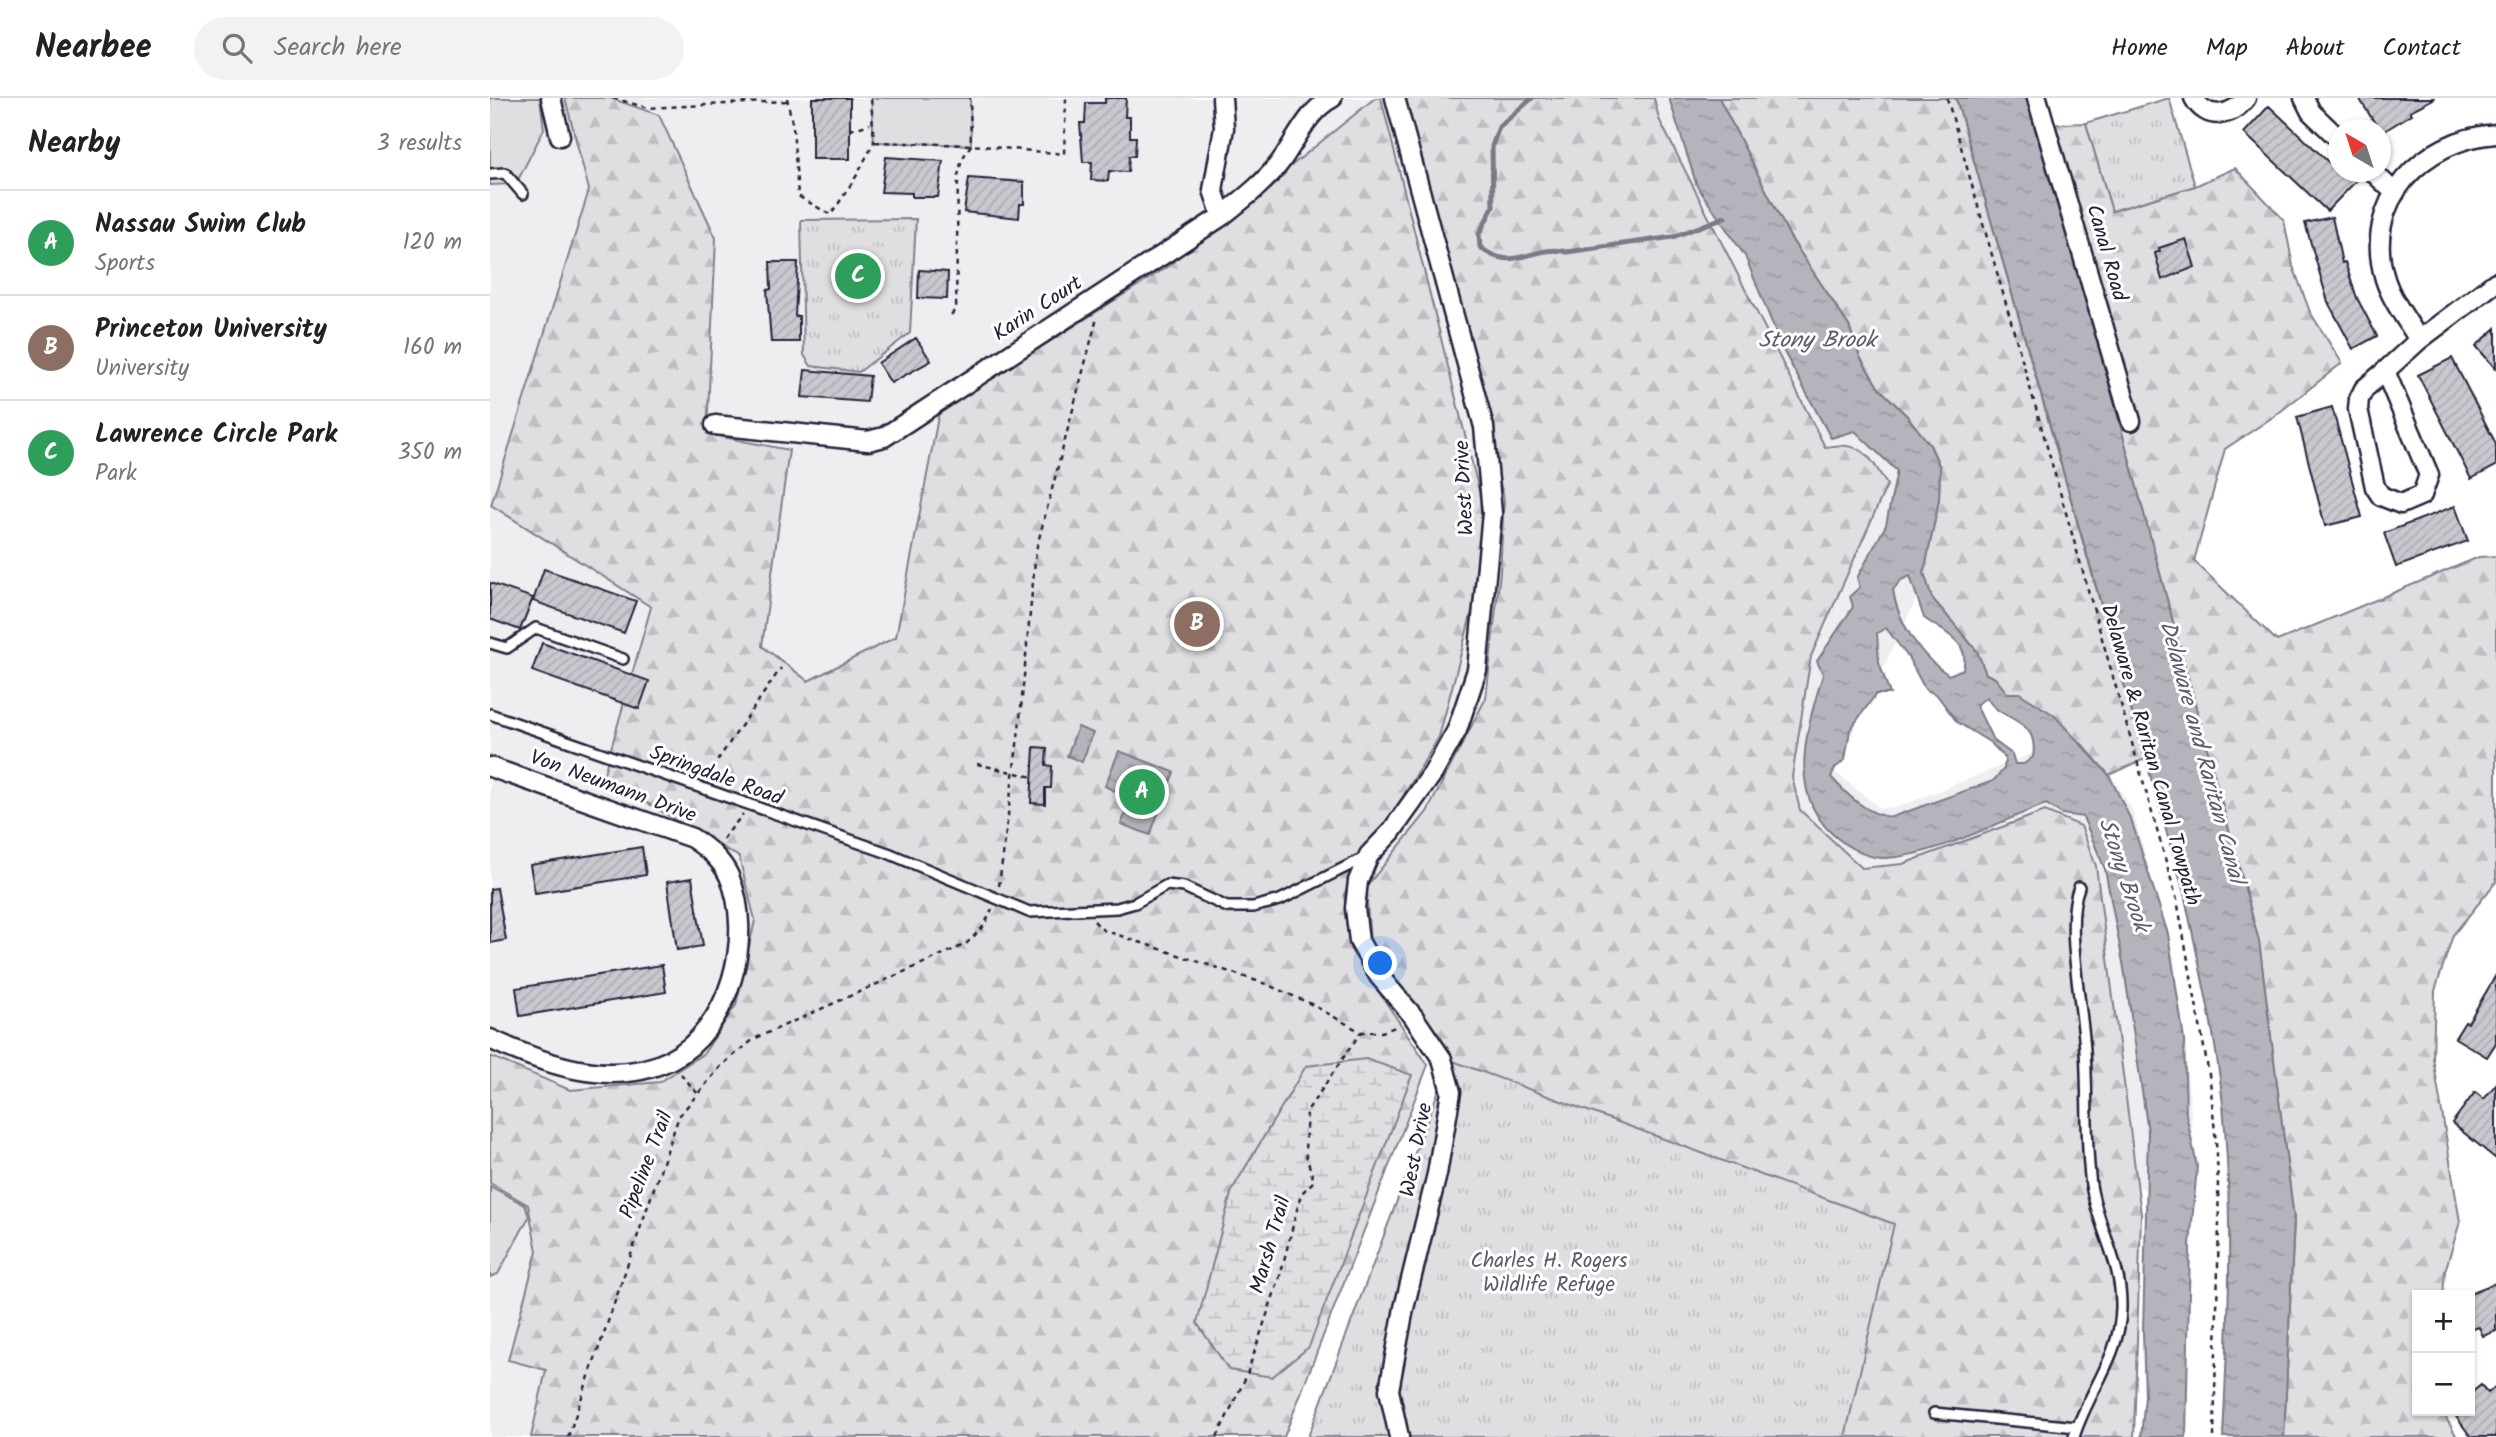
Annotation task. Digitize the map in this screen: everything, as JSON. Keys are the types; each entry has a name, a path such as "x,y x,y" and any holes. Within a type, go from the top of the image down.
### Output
{"street":[{"path":"551,98 560,136"},
{"path":"1222,98 1224,128 1213,190 1222,216"},
{"name":"Karin Court","path":"715,425 868,441 884,437 1222,216 1252,192 1275,168 1313,113 1332,98"},
{"name":"West Drive","path":"1395,98 1484,427 1492,513 1477,670 1457,730 1433,773 1391,832 1369,855 1358,881 1356,894 1359,941 1379,976 1413,1016 1442,1059 1451,1092 1437,1174 1404,1308 1389,1390 1399,1437"},
{"name":"Canal Road","path":"2037,98 2131,421"},
{"path":"2194,98 2203,110 2224,114 2234,110 2246,98"},
{"path":"2304,98 2311,111 2328,127"},
{"path":"2419,340 2393,299 2384,277 2381,233 2395,192 2406,176 2438,149 2458,140 2496,134"},
{"path":"2384,182 2395,192"},
{"path":"2385,371 2429,475 2421,495 2401,504 2381,496 2375,487 2358,409 2364,389 2419,340 2496,282"},
{"name":"Von Neumann Drive","path":"490,767 692,838 713,853 729,876 737,909 737,949 730,987 716,1018 695,1041 671,1059 642,1069 604,1073 568,1069 490,1039"}],"lane":[{"path":"490,174 505,173 523,194"},
{"path":"490,643 507,648 536,628 623,659"},
{"name":"Springdale Road","path":"490,714 930,870"},
{"name":"West Drive","path":"930,870 1029,912 1117,908 1135,903 1167,885 1184,887 1227,907 1253,907 1280,900 1339,873 1369,855"},
{"path":"1934,1413 2075,1432 2110,1363 2119,1338 2121,1280 2116,1259 2097,1211 2091,1185 2085,1048 2073,911 2079,887"}],"path":[{"path":"613,98 648,108 787,99 798,196 831,215 858,175 874,142 871,98"},
{"path":"951,315 957,309 958,176 962,159 971,145 970,98"},
{"path":"874,142 971,145 1064,154 1066,98"},
{"name":"Delaware & Raritan Canal Towpath","path":"1947,98 2178,900 2210,1080 2219,1223 2214,1437"},
{"path":"850,131 871,124"},
{"path":"997,899 1014,773 1036,550 1103,293"},
{"path":"698,789 781,668"},
{"path":"977,764 1033,777"},
{"path":"713,853 749,807"},
{"name":"Pipeline Trail","path":"568,1437 679,1116 697,1093 722,1065 754,1039 966,944 984,926 997,899"},
{"path":"1081,910 1103,930 1266,984 1311,1004 1361,1032 1390,1029 1413,1016"},
{"name":"Marsh Trail","path":"1217,1437 1246,1377 1280,1276 1301,1194 1314,1181 1306,1152 1307,1111 1361,1032"},
{"path":"671,1059 697,1093"}],"shaded area":[{"path":"490,98 1726,98 1952,474 1933,564 1834,771 1880,808 1898,807 2084,733 2132,809 2174,957 2190,1100 2197,1202 1189,937 728,1041 553,1437 490,1437"}],"green space":[{"path":"490,98 540,98 544,129 516,184 490,185"},
{"path":"565,98 610,98 659,115 716,238 707,434 789,450 762,646 808,681 896,637 939,412 1164,269 1375,98 1381,98 1491,539 1439,737 1344,894 1350,949 1428,1065 1284,1437 531,1437 546,1370 508,1360 537,1251 528,1205 490,1183 490,1056 570,1090 660,1082 704,1053 736,1005 755,920 739,857 603,777 651,607 491,505 589,190"},
{"path":"871,98 970,98 971,145 874,142"},
{"path":"1404,98 1654,98 1659,119 1825,447 1848,446 1864,452 1887,485 1811,656 1792,777 1800,810 1862,868 1903,864 2045,811 2081,826 2096,866 2141,1214 2134,1437 1844,1437 1826,1289 1468,1113 1424,1020 1370,944 1366,887 1427,812 1486,698 1500,572 1504,500 1465,328"},
{"path":"1719,98 1956,98 2145,759 2109,775 2082,744 2007,693 1995,678 1986,674 1977,651 1932,598 1924,573 1939,500 1940,467 1930,445 1907,416 1878,387 1860,357 1849,326 1790,237"},
{"path":"2169,98 2195,186 2112,211 2086,123"},
{"path":"2086,123 2112,211 2195,186 2235,168 2284,220 2293,266 2310,312 2342,363 2276,415 2225,449 2194,561 2277,641 2479,557 2496,556 2496,882 2453,935 2435,991 2433,1058 2460,1222 2445,1271 2443,1290 2412,1290 2412,1416 2445,1416 2457,1437 2284,1437 2294,1219 2259,942 2073,250 2034,125"},
{"path":"916,219 910,333 859,372 811,366 804,355 801,220"},
{"path":"1366,1059 1412,1075 1309,1347 1272,1377 1229,1370 1197,1323 1232,1190 1306,1066"},
{"name":"Charles H. Rogers Wildlife Refuge","path":"1450,1060 1894,1224 1845,1437 1308,1437"},
{"path":"490,1186 525,1205 529,1217 498,1274 490,1277"}],"water":[{"name":"Stony Brook","path":"1669,98 1719,98 1790,237 1849,326 1860,357 1878,387 1907,416 1930,445 1940,468 1939,500 1924,573 1932,598 1977,651 1986,674 1995,678 2007,693 2019,693 2054,715 2109,775 2132,822 2168,934 2184,1039 2186,1114 2197,1166 2190,1245 2186,1437 2141,1437 2145,1396 2143,1332 2148,1132 2124,968 2105,869 2083,817 2062,814 2046,804 1945,845 1905,856 1885,858 1873,857 1851,847 1823,824 1812,805 1806,785 1804,763 1806,741 1823,674 1817,661 1853,607 1850,596 1860,587 1857,578 1886,525 1897,471 1855,431 1831,438 1783,350 1745,256 1697,186","holes":["1910,576 1924,618 1954,638 1963,651 1963,669 1949,675 1939,668 1920,649 1905,626 1893,590 1901,580","1886,628 1908,657 1925,689 1937,695 1957,722 1991,743 2005,758 2004,769 1993,781 1892,817 1866,808 1831,777 1835,768 1845,760 1850,730 1876,694 1890,694 1879,662 1877,633","1987,697 1999,711 2024,726 2033,743 2033,757 2024,764 2015,764 2012,754 1993,740 1976,705"]},
{"name":"Delaware and Raritan Canal","path":"1956,98 2026,98 2073,250 2259,941 2294,1219 2284,1437 2223,1437 2229,1206 2222,1099 2209,1010 2184,893"},
{"path":"1078,727 1093,733 1082,762 1067,756"},
{"path":"1119,751 1174,772 1150,835 1121,824 1129,805 1146,812 1150,803 1128,794 1127,797 1105,786"}],"building":[{"path":"812,98 850,98 850,159 812,159"},
{"path":"1105,98 1126,98 1125,117 1130,117 1130,137 1136,137 1135,156 1129,156 1128,172 1109,171 1108,181 1091,180 1092,162 1083,162 1080,123 1085,123 1086,103 1105,103"},
{"path":"2359,98 2435,98 2410,111 2412,114 2391,127 2391,119 2372,119"},
{"path":"2269,106 2328,162 2328,182 2355,182 2327,211 2244,133"},
{"path":"886,157 943,161 938,197 912,197 912,193 881,192"},
{"path":"969,178 1024,182 1024,204 1020,204 1019,218 964,212"},
{"path":"2332,217 2342,263 2345,262 2357,298 2377,336 2353,349 2328,302 2305,223"},
{"path":"2186,239 2195,267 2162,280 2155,253 2160,251 2159,248"},
{"path":"770,262 798,262 795,316 799,316 799,342 771,342 767,290 771,289"},
{"path":"919,270 948,272 947,299 918,298"},
{"path":"2496,328 2496,369 2476,346"},
{"path":"916,338 931,361 891,383 878,363"},
{"path":"2452,358 2496,444 2496,466 2471,479 2418,375"},
{"path":"805,370 870,376 867,402 802,397"},
{"path":"2332,407 2362,517 2325,526 2297,417"},
{"path":"2455,506 2468,541 2396,567 2384,533"},
{"path":"544,569 636,601 624,633 533,601"},
{"path":"490,583 533,598 520,630 490,619"},
{"path":"542,643 649,681 639,709 532,671"},
{"path":"1034,747 1047,748 1046,765 1052,766 1051,788 1045,788 1045,804 1031,803"},
{"path":"642,847 646,875 535,893 530,865"},
{"path":"692,878 703,946 677,950 667,882"},
{"path":"497,888 506,940 490,943 490,889"},
{"path":"662,965 666,992 520,1016 516,988"},
{"path":"2496,975 2496,1043 2487,1057 2455,1038 2465,1022 2468,1023"},
{"path":"2496,1084 2496,1159 2452,1123 2475,1092 2484,1099"},
{"path":"2496,1283 2496,1331 2483,1336 2479,1327 2475,1328 2475,1291"},
{"path":"2481,1385 2488,1393 2496,1386 2496,1437 2471,1437 2456,1416 2475,1416 2475,1390"}],"waterway":[{"path":"1532,98 1499,127 1492,146 1493,207 1479,234 1480,247 1492,255 1513,259 1544,251 1567,252 1673,237 1725,217"}],"place":[{"name":"Lawrence Circle Park","path":"858,276"},
{"name":"Princeton University","path":"1197,624"},
{"name":"Nassau Swim Club","path":"1142,792"}]}
